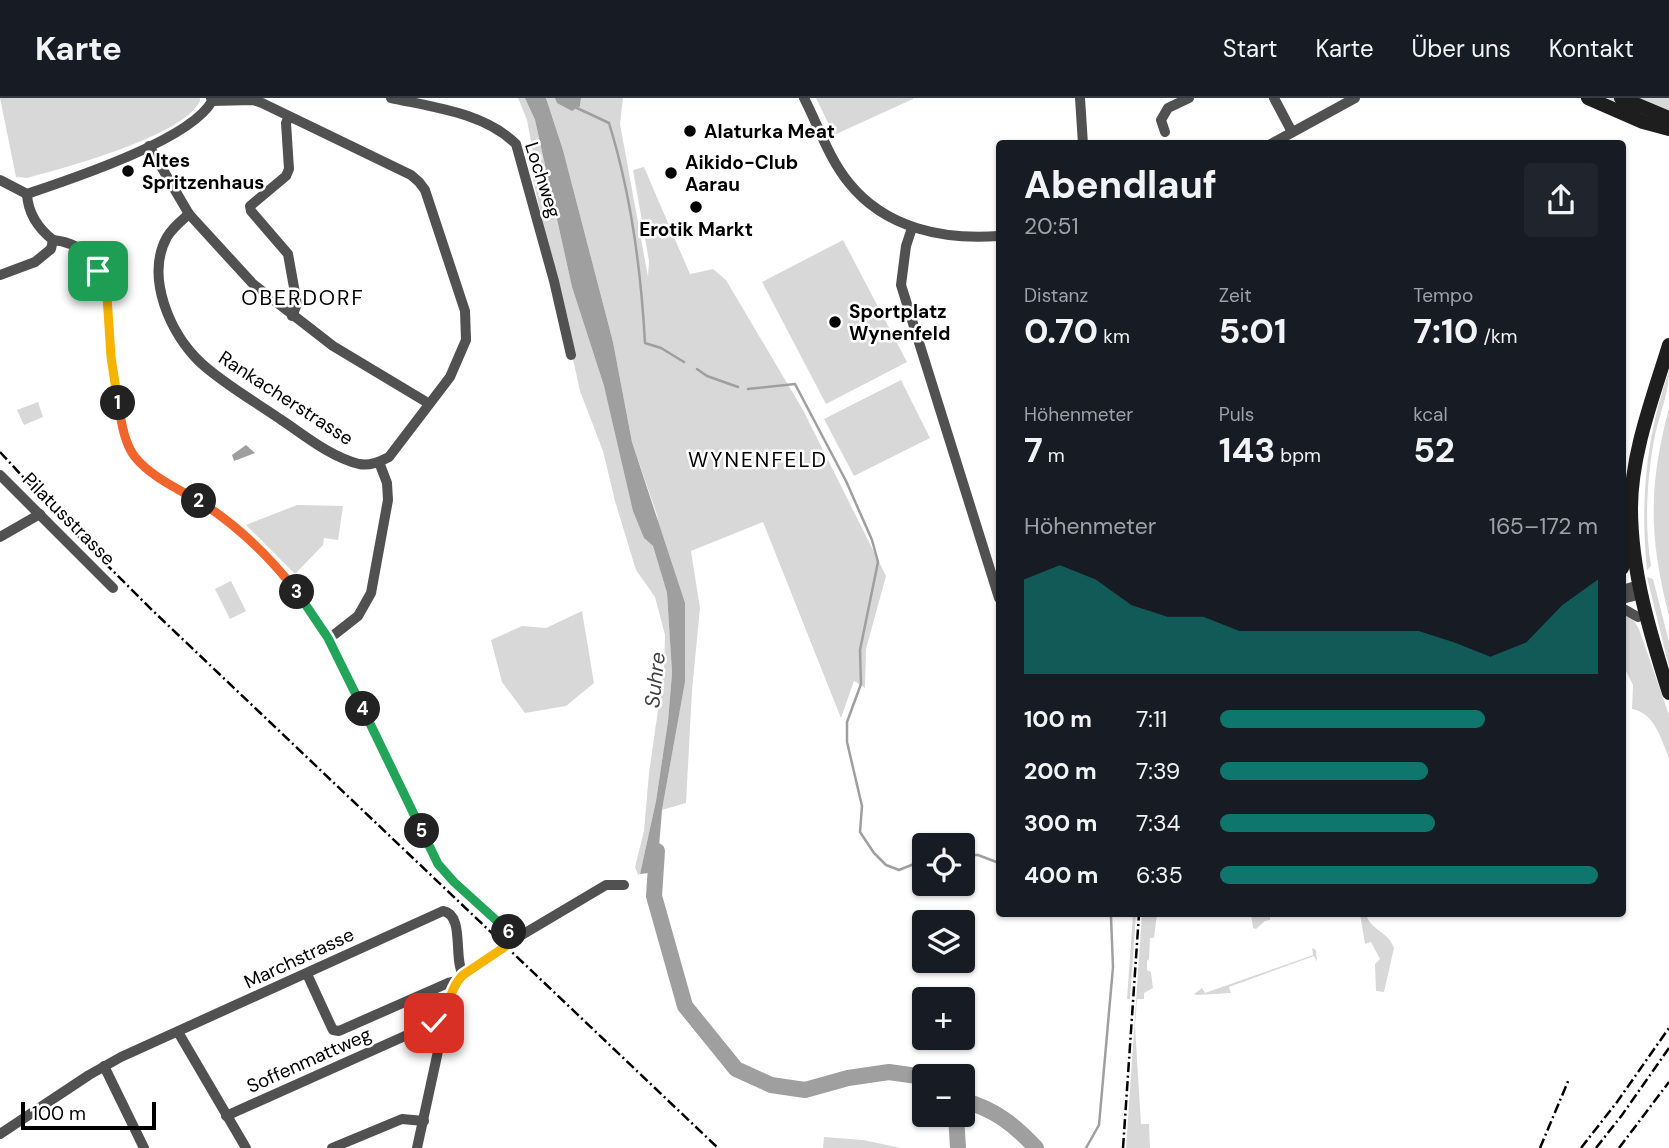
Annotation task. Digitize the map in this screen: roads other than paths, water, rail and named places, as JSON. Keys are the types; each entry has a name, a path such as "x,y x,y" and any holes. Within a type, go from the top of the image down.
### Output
{"main road":[{"path":"1588,98 1643,122 1669,123"},
{"path":"1621,98 1669,123"},
{"path":"1669,345 1636,466 1631,507 1640,590 1669,693"},
{"path":"1626,556 1626,511 1633,455 1638,434 1654,396"},
{"path":"1638,617 1656,652"}],"street":[{"name":"Lochweg","path":"391,98 456,112 501,131 516,144 554,281 571,355"},
{"path":"804,98 848,182 862,198 880,211 912,228 955,237 996,236"},
{"path":"1080,98 1083,140"},
{"path":"1165,132 1161,120 1168,108 1189,98"},
{"path":"1274,98 1292,132"},
{"path":"1278,140 1355,98"},
{"path":"0,180 27,194 149,146 203,114 212,99 254,99 411,175 425,190 465,311 466,340 450,377 389,457 379,463 387,483 388,500 371,593 358,616 334,634"},
{"path":"289,117 286,123 289,169 286,176 250,206 251,211 288,254 297,304 292,316"},
{"path":"149,146 189,214 253,284 351,359 428,403"},
{"path":"27,194 27,203 38,225 53,240 78,246 90,258 105,286 111,357 120,412 134,456 165,481 226,519 285,576 328,638 438,864 515,940"},
{"name":"Rankacherstrasse","path":"189,214 168,236 162,249 159,268 164,301 183,344 202,364 238,391 316,443 360,464 379,463"},
{"path":"912,228 906,246 901,285 996,588"},
{"path":"0,275 46,256 53,240"},
{"name":"Pilatusstrasse","path":"0,475 113,588"},
{"path":"0,537 40,514"},
{"path":"1626,590 1640,590"},
{"path":"1626,597 1640,590"},
{"path":"1626,610 1638,617"},
{"path":"307,974 333,1030 339,1031 460,978 515,940 606,885 624,885"},
{"name":"Marchstrasse","path":"0,1134 104,1066 443,911 454,916 460,978"},
{"path":"417,1148 450,996 460,978"},
{"name":"Soffenmattweg","path":"226,1116 434,1023 445,1023"},
{"path":"178,1032 246,1148"},
{"path":"104,1066 144,1148"},
{"path":"332,1148 402,1119 424,1121"}],"waterway":[{"path":"577,108 609,123 617,150 634,232 645,343 661,348 684,362"},
{"path":"697,369 707,376 738,387"},
{"path":"748,389 795,384 846,481 872,540 878,562 860,650 861,684 847,722 847,742 862,806 860,832 886,865 899,870 912,865"},
{"name":"Suhre","path":"657,851 654,896 685,1006 736,1069 771,1085 805,1090 848,1078 889,1072 912,1075"},
{"path":"975,855 996,862"},
{"path":"1086,1148 1099,1125 1113,967 1111,917"},
{"path":"975,1105 1003,1118 1036,1148"},
{"name":"Suhre","path":"957,1127 958,1148"}],"railway":[{"path":"0,452 72,530 152,610 718,1148"},
{"path":"1123,1148 1139,917"},
{"path":"1581,1148 1669,1028"},
{"path":"1596,1148 1669,1048"},
{"path":"1540,1148 1569,1079"},
{"path":"1619,1148 1669,1082"}],"place":[{"name":"Alaturka Meat","path":"690,131"},
{"name":"Altes Spritzenhaus","path":"128,171"},
{"name":"Aikido-Club Aarau","path":"671,173"},
{"name":"Erotik Markt","path":"696,207"},
{"name":"Sportplatz Wynenfeld","path":"835,322"}],"district":[{"name":"OBERDORF","path":"303,298"},
{"name":"WYNENFELD","path":"758,460"}]}
